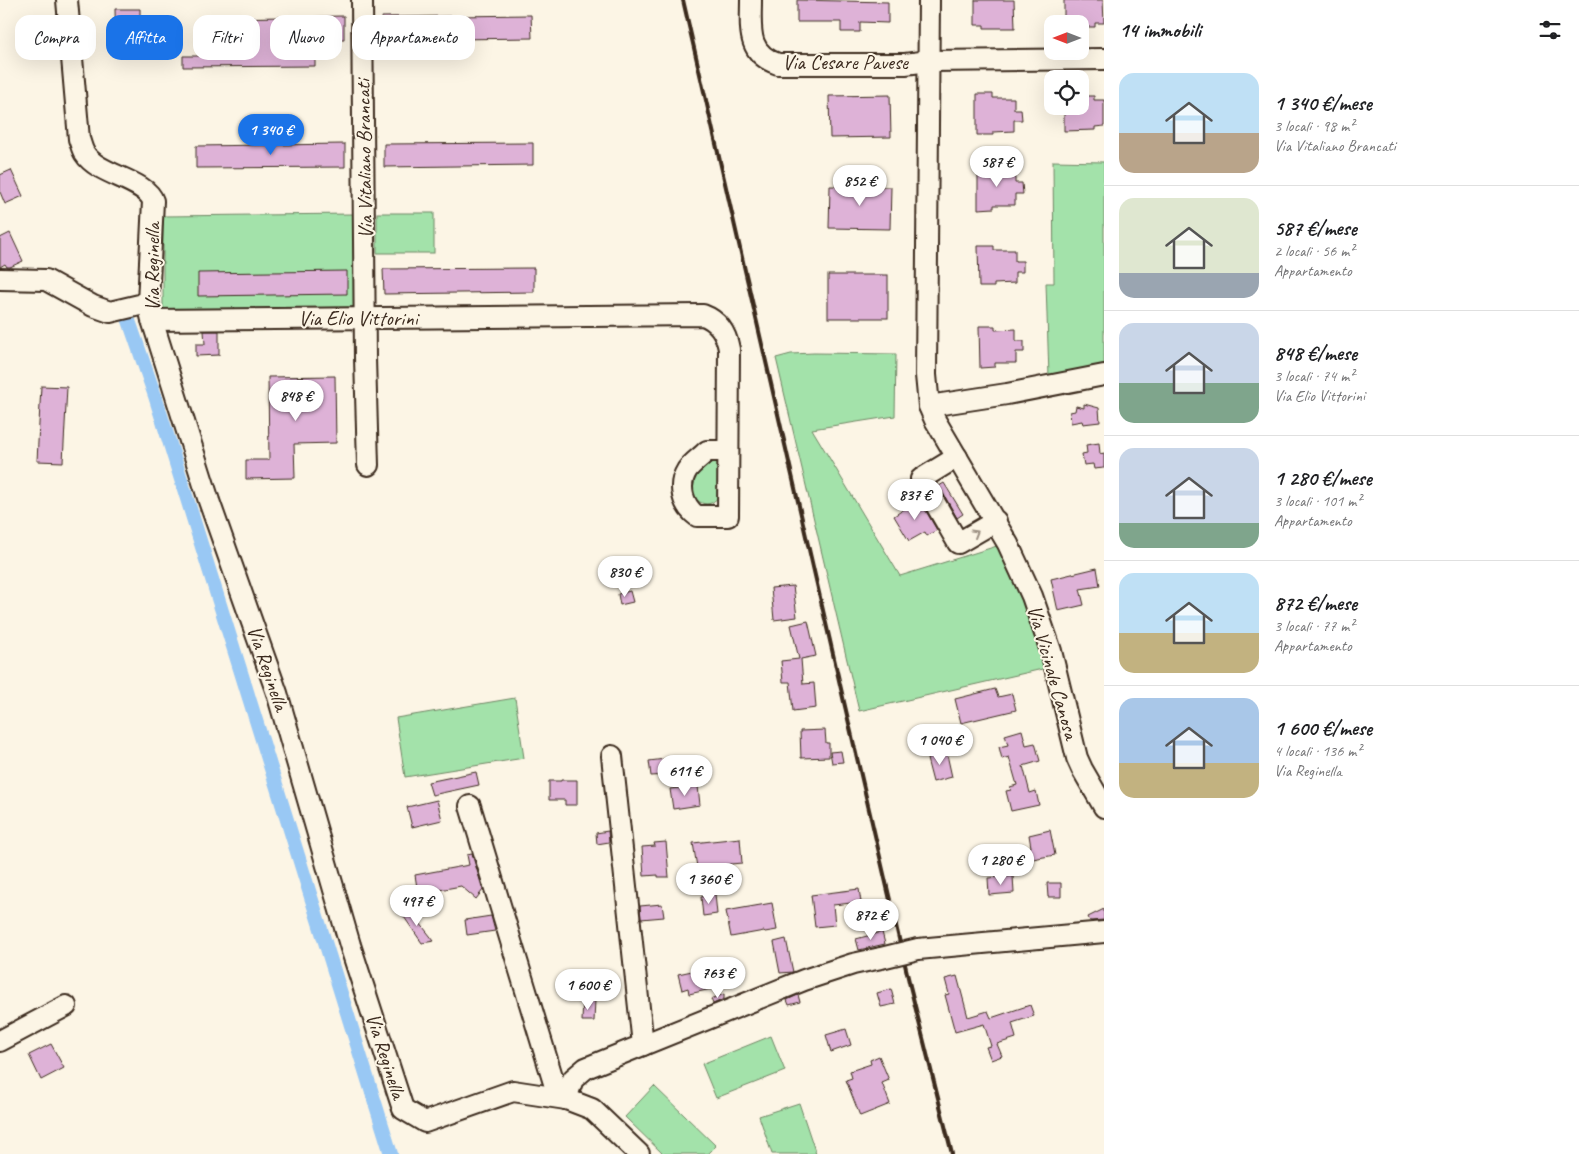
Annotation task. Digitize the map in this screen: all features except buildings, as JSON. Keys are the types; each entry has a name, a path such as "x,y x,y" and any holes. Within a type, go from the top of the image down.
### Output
{"street":[{"name":"Via Reginella","path":"67,0 79,139 84,154 94,164 148,192 153,201 145,309 209,501 277,693 350,945 403,1109 425,1122 513,1091 566,1099 592,1109 639,1154"},
{"name":"Via Vitaliano Brancati","path":"362,0 368,465"},
{"name":"Via Cesare Pavese","path":"751,0 751,33 754,45 761,56 778,64 905,64 929,61 1104,59"},
{"path":"930,0 926,375 929,406 1008,394 1104,375"},
{"name":"Via Elio Vittorini","path":"0,279 46,280 93,306 110,312 145,309 365,319 696,314 716,322 724,334 729,349 728,451"},
{"name":"Via Vicinale Canosa","path":"929,406 935,420 996,521 1020,570 1042,623 1051,651 1077,758 1104,807"},
{"path":"957,457 920,480 958,543 996,521"},
{"path":"612,756 643,1045"},
{"path":"470,806 554,1082 566,1099"},
{"path":"566,1099 573,1079 586,1068 804,980 853,964 918,949 1104,932"},
{"path":"0,1041 66,1006"}],"green space":[{"path":"1053,161 1104,162 1104,367 1049,377 1046,283 1054,283"},
{"path":"377,213 434,213 434,253 377,253"},
{"path":"354,214 354,307 163,310 163,216"},
{"path":"791,354 896,354 895,416 812,429 900,576 997,546 1020,595 1047,668 859,711 776,358"},
{"path":"715,458 719,458 720,496 711,503 699,502 692,492 692,481"},
{"path":"515,698 524,758 405,777 396,718"},
{"path":"771,1036 785,1071 716,1098 702,1064"},
{"path":"654,1086 716,1146 708,1154 663,1154 625,1117"},
{"path":"799,1103 816,1154 772,1154 759,1116"}],"waterway":[{"path":"127,315 155,396 391,1154"}],"railway":[{"path":"683,0 910,986 952,1154"}]}
